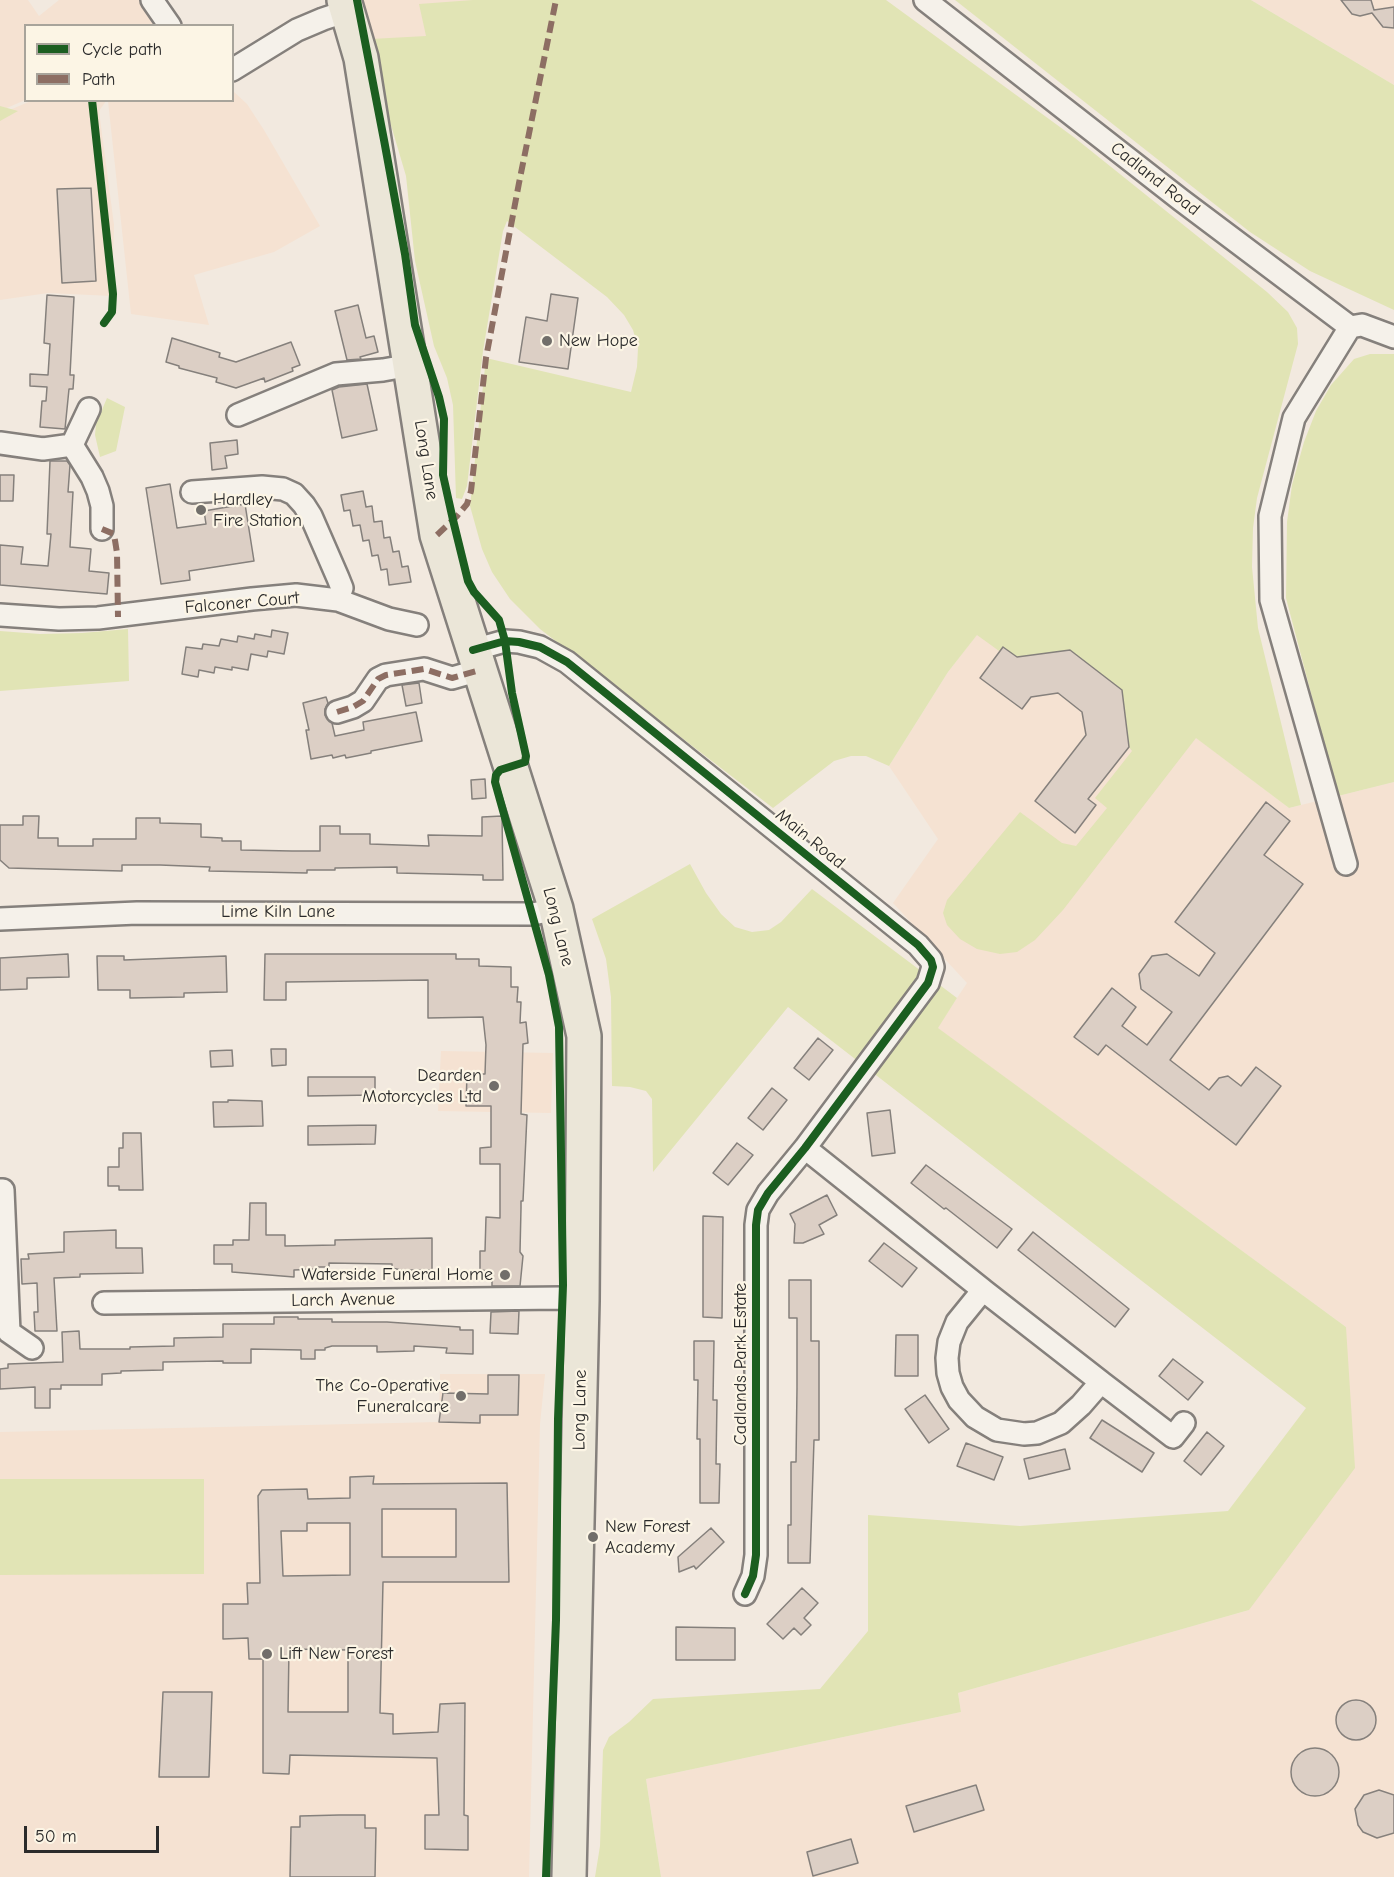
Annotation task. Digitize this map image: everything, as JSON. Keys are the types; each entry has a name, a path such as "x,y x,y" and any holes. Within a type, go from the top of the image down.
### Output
{"main road":[{"name":"Long Lane","path":"345,6 361,58 437,535 556,909 584,1035 582,1301 569,1877"}],"street":[{"path":"152,0 169,24"},
{"name":"Cadland Road","path":"925,0 1181,200 1350,327 1362,325 1394,337"},
{"path":"234,69 297,30 345,6"},
{"path":"1346,864 1270,600 1270,516 1294,418 1350,327"},
{"path":"237,415 336,374 383,370 411,364"},
{"path":"72,445 89,409"},
{"path":"0,443 43,449 72,445"},
{"path":"72,445 98,491 102,506 102,528"},
{"path":"192,492 262,487 283,489 294,494 311,516 338,578 342,588 338,600"},
{"name":"Falconer Court","path":"0,615 59,619 98,618 296,595 338,600 388,619 417,625"},
{"name":"Main Road","path":"476,660 505,641 540,647 567,662 918,945 931,960 933,967 928,982 805,1148"},
{"path":"337,712 363,701 378,679 386,675 424,669 452,678 476,660"},
{"name":"Lime Kiln Lane","path":"0,919 137,913 533,914 556,909"},
{"path":"805,1148 1173,1437"},
{"name":"Cadlands Park Estate","path":"745,1594 753,1576 756,1555 758,1210 768,1192 805,1148"},
{"path":"0,1190 3,1190 4,1335 32,1348"},
{"path":"983,1290 957,1322 949,1342 947,1358 952,1387 959,1400 975,1418 986,1425 1010,1433 1037,1433 1051,1428 1070,1416 1101,1382"},
{"name":"Larch Avenue","path":"104,1303 562,1298 582,1301"}],"shaded area":[{"path":"0,0 28,0 39,16 59,0 143,0 162,24 24,24 24,100 0,111"},
{"path":"363,0 536,0 531,43 371,39"},
{"path":"1251,0 1394,0 1394,85"},
{"path":"234,92 247,104 264,130 320,226 274,252 194,275 209,325 131,314 108,102 234,102"},
{"path":"29,102 105,102 99,111 114,225 112,296 48,293 0,300 0,114"},
{"path":"1008,594 1289,808 1394,782 1394,1877 661,1877 646,1779 961,1712 958,1693 1249,1610 1346,1327 937,1028 967,983 893,903 938,839 889,766 948,672"},
{"path":"441,1051 553,1053 551,1113 438,1111"},
{"name":"Lift New Forest","path":"440,1374 545,1374 540,1424 529,1877 0,1877 0,1432 439,1422"}],"green space":[{"path":"473,0 886,0 1075,138 1267,292 1288,312 1297,328 1298,344 1257,498 1253,528 1252,567 1258,628 1301,805 1289,808 1196,738 1063,910 1035,940 1017,952 1000,954 977,949 960,939 947,925 943,913 947,900 1020,812 1062,843 1076,846 1107,808 1095,798 1132,751 1129,747 1122,690 1070,650 1013,661 977,635 948,672 889,766 866,756 851,756 834,761 773,808 540,629 510,599 492,572 482,549 470,506 486,358 631,392 637,367 638,348 633,330 624,315 607,297 507,221 503,231 483,351 467,486 462,499 456,498 453,405 447,378 434,346 415,261 406,176 388,115 371,39 426,36 419,4"},
{"path":"955,0 1251,0 1394,85 1394,310 1310,271 1250,232"},
{"path":"0,106 18,111 0,121"},
{"path":"1370,354 1394,354 1394,782 1338,796 1286,598 1287,522 1292,485 1304,442 1316,411 1331,385 1354,359"},
{"path":"107,398 125,407 116,451 100,457 95,435 96,424"},
{"path":"128,629 129,681 0,691 0,631 40,634"},
{"path":"690,864 721,914 735,927 752,932 769,930 781,922 812,889 957,998 938,1028 1346,1327 1355,1468 1249,1610 958,1693 961,1712 646,1779 661,1877 595,1877 600,1846 603,1750 609,1737 653,1699 820,1689 868,1631 868,1515 1020,1526 1228,1511 1306,1408 788,1007 653,1172 652,1099 646,1091 612,1086 611,997 606,959 592,919"},
{"path":"0,1479 204,1479 204,1574 0,1575"}],"building":[{"path":"1341,0 1371,0 1374,10 1394,7 1394,28 1383,27 1372,13 1360,16 1352,14"},
{"path":"91,188 96,281 62,283 57,189"},
{"name":"New Hope","path":"551,294 578,298 568,369 519,362 526,317 547,321"},
{"path":"47,295 74,297 70,375 74,375 73,389 69,389 65,429 40,427 42,401 46,401 47,387 30,386 30,374 48,375 50,344 44,343"},
{"path":"358,305 366,338 374,336 378,352 360,357 361,359 347,360 335,311"},
{"path":"172,338 220,353 219,357 236,362 291,342 300,365 292,368 293,371 265,382 264,378 236,388 216,382 217,378 179,368 179,366 166,362"},
{"path":"367,384 377,430 342,438 332,390"},
{"path":"237,440 238,454 225,456 227,468 212,470 210,443"},
{"path":"50,461 67,461 70,465 68,492 73,492 70,547 91,549 89,571 109,573 107,594 0,585 0,545 23,547 21,564 48,566 51,534 47,534"},
{"path":"0,475 14,475 13,501 0,501"},
{"path":"170,484 177,528 206,524 204,511 245,504 254,561 189,571 190,580 161,584 146,488"},
{"path":"363,491 366,507 372,506 374,522 382,521 384,538 390,537 393,552 399,551 402,567 408,566 411,582 389,585 387,569 381,570 378,555 372,556 369,540 363,541 360,525 353,526 350,510 344,511 341,495"},
{"path":"272,630 288,633 284,654 268,651 267,657 251,654 248,670 215,667 214,673 199,670 198,677 182,674 186,647 202,649 203,644 219,646 221,639 237,642 238,636 254,639 255,634 271,637"},
{"path":"1003,647 1017,657 1070,650 1122,690 1129,747 1088,799 1096,805 1075,833 1035,801 1086,735 1082,712 1058,693 1031,697 1022,709 980,678"},
{"path":"419,683 422,703 406,706 402,685"},
{"path":"326,697 328,703 325,715 332,723 335,736 364,730 363,722 416,712 422,741 346,758 345,755 333,758 332,755 311,759 306,730 309,730 303,703"},
{"path":"485,779 486,798 472,799 471,780"},
{"path":"1266,802 1290,821 1264,855 1303,884 1170,1060 1209,1090 1219,1078 1228,1076 1241,1086 1256,1067 1281,1086 1236,1145 1106,1045 1098,1055 1074,1037 1112,988 1136,1007 1122,1026 1147,1045 1172,1012 1141,989 1139,974 1152,956 1167,954 1199,976 1215,953 1175,922"},
{"path":"23,816 39,816 38,838 58,838 58,846 93,846 93,839 136,839 136,818 160,818 160,823 201,824 201,837 222,838 222,841 241,841 241,850 320,851 320,826 340,826 340,834 370,834 370,844 429,846 428,835 482,836 482,817 502,816 503,880 483,880 483,875 397,873 397,867 335,868 335,870 307,870 307,873 209,871 210,867 160,865 122,865 122,871 9,868 0,860 0,825 23,825"},
{"path":"68,954 69,977 27,978 27,989 0,990 0,958"},
{"path":"265,954 456,954 456,959 479,959 479,966 511,967 511,987 518,987 517,1002 521,1002 520,1023 526,1022 528,1043 523,1044 521,1114 527,1115 523,1201 521,1201 520,1252 523,1256 520,1286 492,1286 492,1279 488,1279 489,1271 480,1270 480,1251 485,1251 486,1217 500,1218 500,1164 480,1164 480,1148 491,1147 491,1106 466,1106 467,1074 485,1074 486,1045 483,1017 428,1018 428,980 286,982 286,1000 264,1000"},
{"path":"97,956 124,956 124,960 226,956 227,992 184,993 184,997 130,998 130,990 98,990"},
{"path":"818,1038 833,1050 809,1080 794,1068"},
{"path":"271,1049 286,1049 286,1065 272,1066"},
{"path":"232,1050 233,1066 211,1067 210,1051"},
{"path":"308,1077 375,1077 375,1095 308,1096"},
{"path":"772,1088 787,1100 763,1130 748,1118"},
{"path":"228,1100 262,1101 263,1126 214,1127 213,1102 228,1102"},
{"path":"890,1110 895,1153 872,1156 867,1113"},
{"path":"376,1125 375,1144 308,1145 308,1126"},
{"path":"123,1133 141,1133 143,1190 119,1190 119,1186 108,1186 108,1167 119,1167 119,1148 123,1148"},
{"path":"737,1143 753,1155 728,1185 713,1173"},
{"path":"926,1165 1012,1229 997,1248 911,1183"},
{"path":"827,1195 837,1215 819,1225 824,1234 803,1243 794,1243 795,1224 790,1214"},
{"path":"250,1203 266,1203 266,1235 285,1235 285,1246 335,1245 335,1240 432,1238 432,1270 401,1270 392,1268 392,1264 329,1263 329,1267 294,1270 294,1277 232,1272 232,1264 214,1264 214,1245 233,1245 233,1240 249,1240"},
{"path":"703,1216 723,1217 722,1318 703,1317"},
{"path":"116,1230 116,1248 142,1248 143,1273 80,1274 80,1277 54,1278 57,1331 35,1331 34,1312 38,1312 37,1283 22,1284 21,1259 29,1259 28,1254 64,1252 64,1232"},
{"path":"1033,1232 1129,1309 1115,1327 1018,1250"},
{"path":"884,1243 917,1268 902,1287 869,1261"},
{"path":"789,1280 811,1280 811,1341 819,1341 819,1440 814,1440 810,1563 788,1563 788,1525 791,1525 791,1462 796,1462 797,1388 797,1318 789,1318"},
{"path":"519,1311 518,1334 490,1333 491,1312"},
{"path":"274,1317 332,1319 332,1322 387,1322 460,1327 460,1330 473,1330 473,1354 446,1353 447,1348 414,1346 414,1351 377,1352 377,1346 332,1346 325,1350 315,1350 315,1359 301,1359 301,1350 251,1349 251,1363 163,1362 163,1370 102,1374 102,1385 61,1385 61,1389 50,1389 50,1408 35,1408 35,1387 0,1389 0,1369 8,1368 8,1364 63,1362 62,1332 79,1331 80,1349 174,1346 174,1338 223,1337 223,1324 274,1324"},
{"path":"896,1335 918,1335 918,1376 895,1376"},
{"path":"694,1341 714,1341 713,1400 717,1400 716,1464 720,1464 719,1503 700,1503 700,1439 697,1439 698,1380 694,1380"},
{"path":"1173,1359 1203,1382 1188,1400 1159,1376"},
{"name":"The Co-Operative Funeralcare","path":"488,1375 519,1375 518,1415 480,1415 480,1423 439,1422 443,1393 488,1394"},
{"path":"925,1395 949,1429 929,1443 905,1409"},
{"path":"1102,1420 1154,1453 1142,1472 1090,1438"},
{"path":"1207,1432 1224,1446 1201,1475 1184,1461"},
{"path":"966,1443 1003,1457 994,1480 957,1466"},
{"path":"1065,1449 1070,1469 1029,1479 1024,1459"},
{"path":"374,1476 373,1484 507,1483 509,1582 383,1582 380,1713 393,1714 393,1734 438,1732 440,1704 465,1703 464,1815 468,1816 468,1850 425,1849 425,1815 439,1815 437,1758 290,1755 289,1774 263,1773 263,1659 249,1659 248,1638 223,1639 223,1604 248,1604 247,1583 260,1583 258,1496 262,1490 307,1489 308,1499 350,1498 350,1477","holes":["382,1509 456,1509 456,1557 382,1557","307,1523 350,1523 350,1575 283,1576 281,1531 307,1531","289,1649 348,1650 348,1712 288,1712"]},
{"path":"711,1528 724,1542 696,1569 694,1566 679,1572 678,1557"},
{"path":"802,1588 818,1603 804,1618 811,1625 801,1635 794,1628 783,1639 767,1624"},
{"path":"676,1627 735,1628 735,1660 676,1660"},
{"path":"163,1692 212,1692 209,1777 159,1777"},
{"path":"1356,1700 1370,1706 1376,1720 1370,1734 1356,1740 1342,1734 1336,1720 1342,1706"},
{"path":"1315,1748 1332,1755 1339,1772 1332,1789 1315,1796 1298,1789 1291,1772 1298,1755"},
{"path":"976,1785 984,1810 914,1832 906,1806"},
{"path":"1379,1790 1394,1795 1394,1833 1377,1838 1363,1832 1358,1825 1355,1809 1364,1795"},
{"path":"365,1815 365,1828 376,1828 375,1877 290,1877 291,1827 300,1827 300,1816"},
{"path":"851,1839 858,1863 813,1876 807,1852"}],"marked path":[{"path":"437,535 467,504 471,491 486,358 556,0"},
{"path":"102,529 114,534 117,553 118,617"},
{"path":"337,712 363,701 378,679 386,675 424,669 452,678 480,670"}],"cycle path":[{"path":"357,0 405,254 415,325 444,419 443,475 453,520 468,581 474,592 499,620 505,641 512,693 526,756 525,762 500,770 495,782 549,975 559,1027 563,1285 558,1419 556,1620 546,1877"},
{"path":"92,102 113,294 112,312 104,323"},
{"path":"473,650 505,641 519,642 540,647 567,662 918,945 931,960 933,967 928,983 805,1148 768,1193 758,1210 756,1225 756,1555 753,1576 745,1594"}],"place":[{"name":"New Hope","path":"547,341"},
{"name":"Hardley Fire Station","path":"201,510"},
{"name":"Dearden Motorcycles Ltd","path":"494,1086"},
{"name":"Waterside Funeral Home","path":"505,1275"},
{"name":"The Co-Operative Funeralcare","path":"461,1396"},
{"name":"New Forest Academy","path":"593,1537"},
{"name":"Lift New Forest","path":"267,1654"}]}
